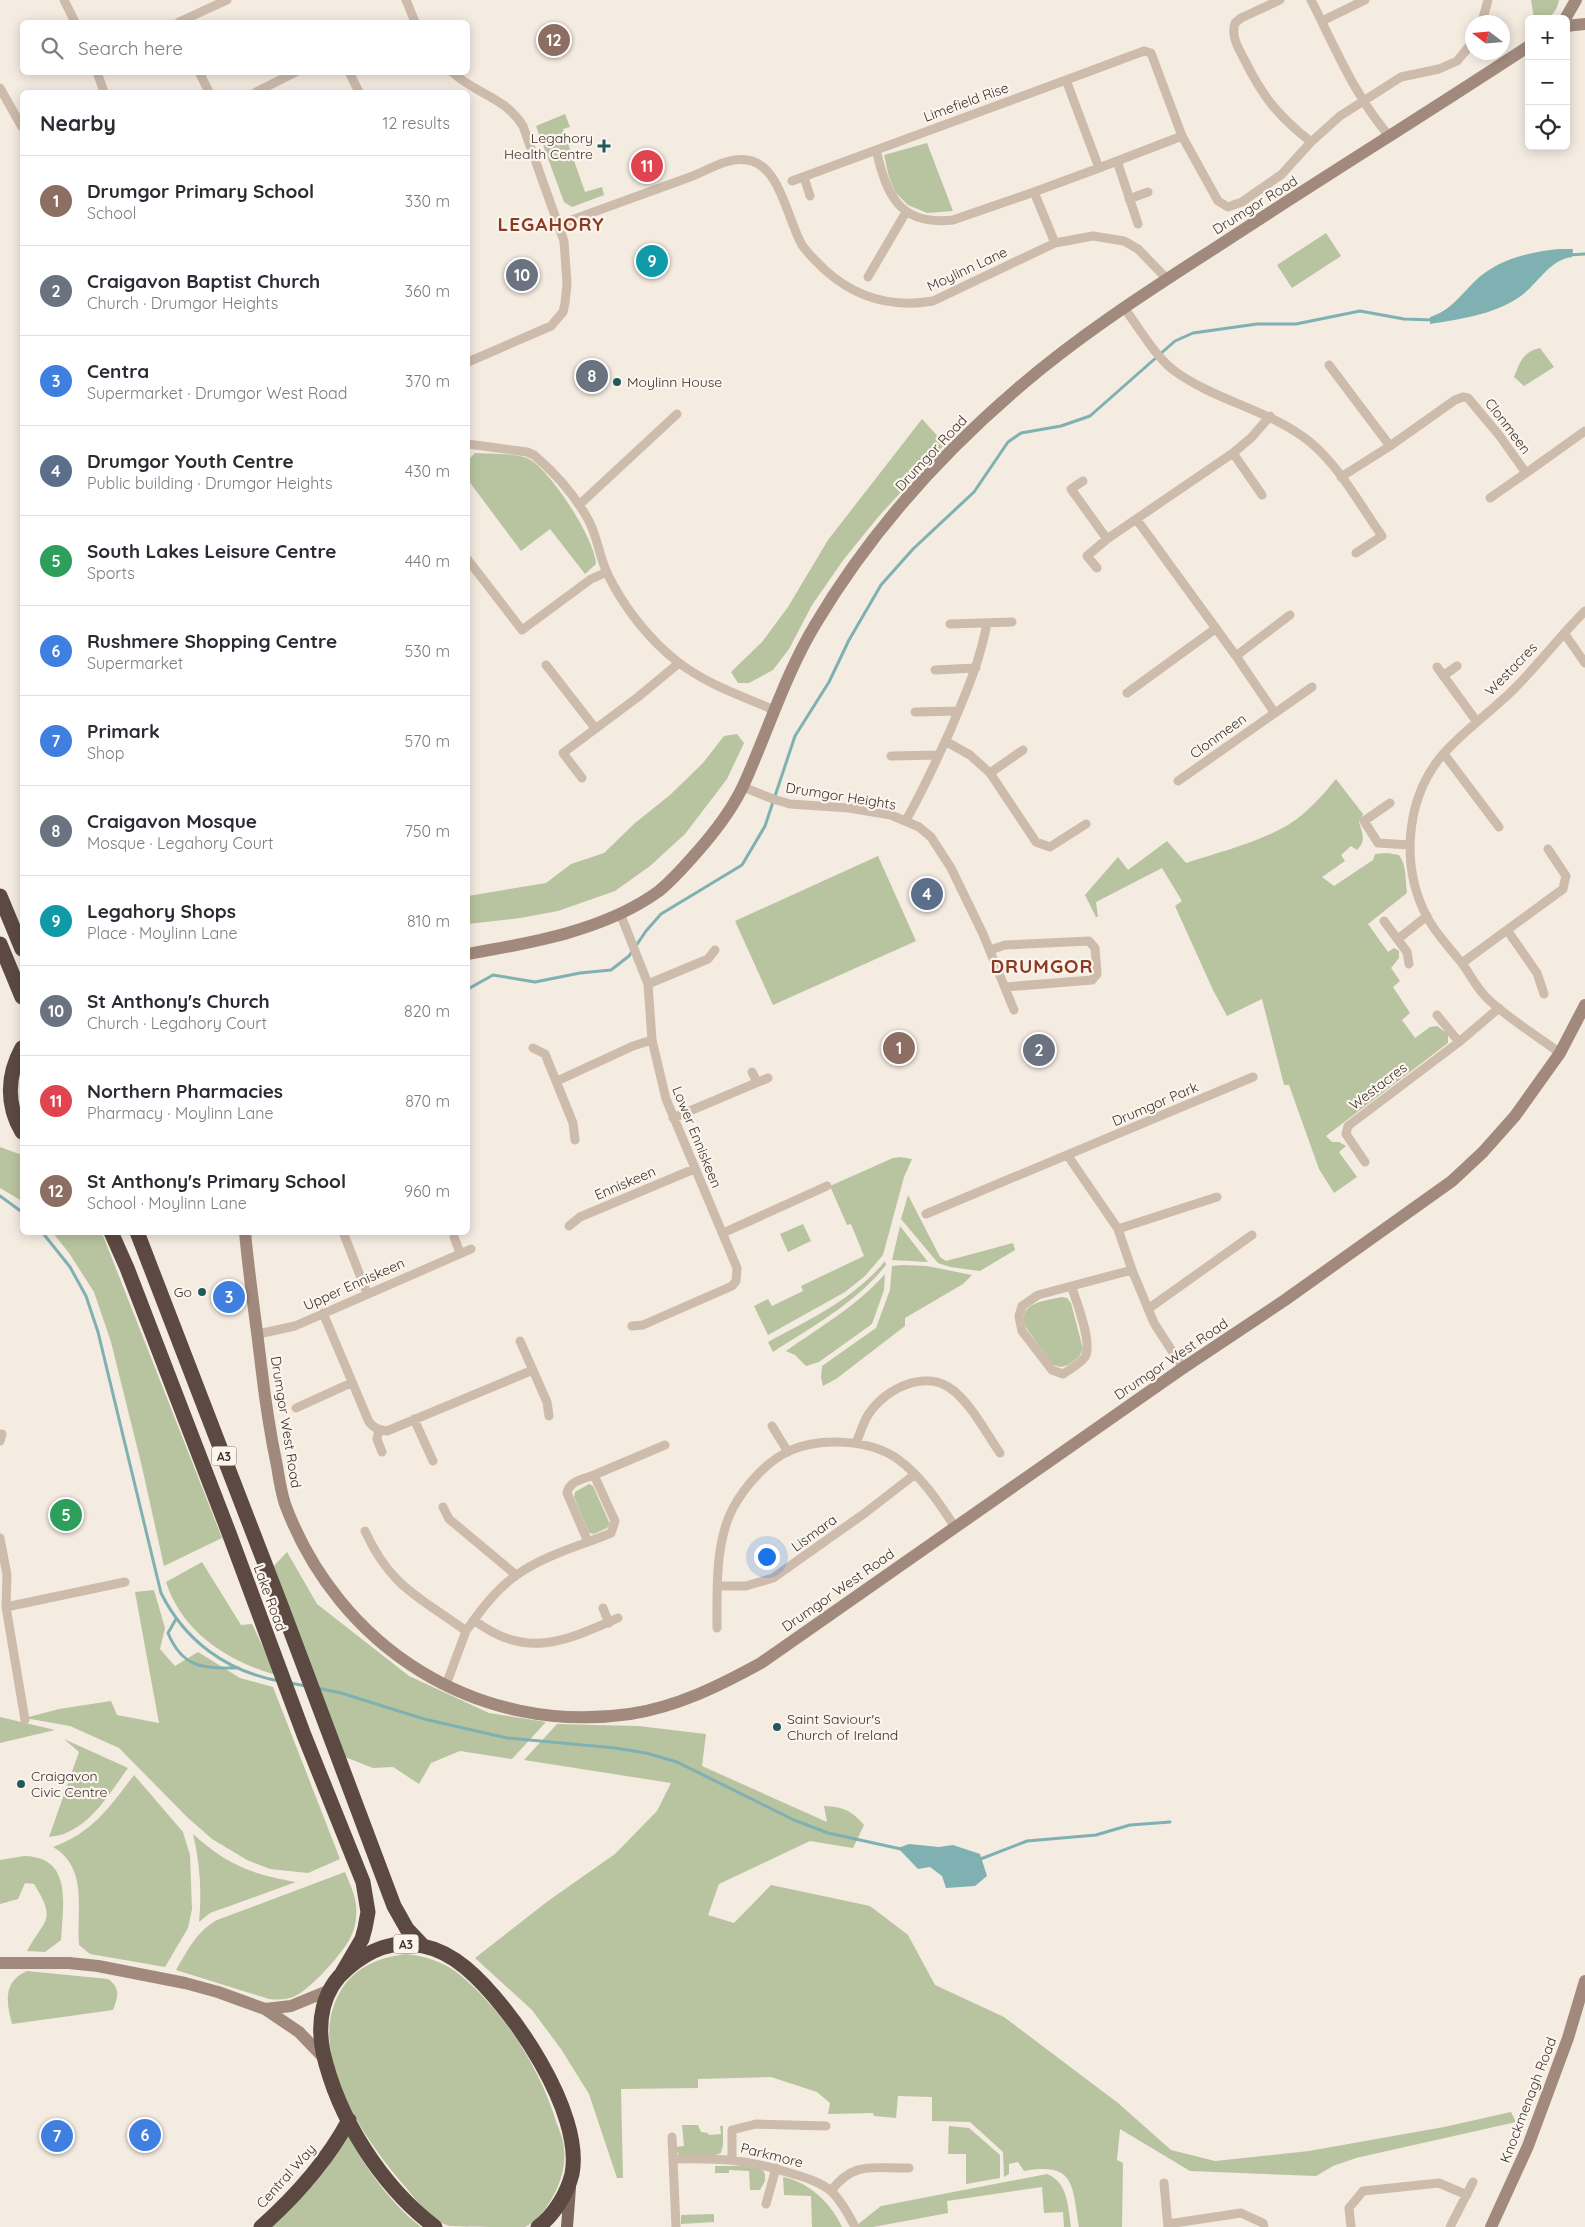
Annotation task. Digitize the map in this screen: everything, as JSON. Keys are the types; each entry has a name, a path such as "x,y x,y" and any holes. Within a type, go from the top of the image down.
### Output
{"highway":[{"path":"0,896 20,944"},
{"path":"0,944 20,992"},
{"path":"20,1053 12,1072 10,1086 12,1109 20,1127"},
{"name":"Lake Road","path":"112,1235 127,1268 229,1534 280,1675 364,1882 368,1912 362,1939 342,1973"},
{"name":"Lake Road","path":"138,1235 394,1906 407,1929 423,1946"},
{"name":"A3","path":"435,2227 412,2207 381,2171 349,2120 338,2097 325,2059 320,2037 322,2008 330,1990 342,1973 363,1956 380,1948 401,1944 423,1946 452,1958 477,1978 497,2000 534,2051 549,2077 567,2120 572,2142 572,2173 562,2199 538,2227"},
{"name":"Central Way","path":"261,2227 312,2175 349,2120"}],"main road":[{"path":"567,2227 567,2207 572,2173"}],"street":[{"path":"64,0 74,20"},
{"path":"183,20 227,0"},
{"path":"406,0 414,20"},
{"path":"1280,0 1241,18 1235,23 1234,36 1260,90 1290,125 1311,142"},
{"path":"1312,0 1334,49 1364,100 1390,137"},
{"path":"1322,21 1365,0"},
{"path":"1484,15 1488,0"},
{"path":"1577,0 1585,16"},
{"path":"1568,15 1577,0"},
{"path":"1570,26 1585,24"},
{"name":"Drumgor Road","path":"470,954 550,938 582,928 620,913 658,891 684,868 728,815 743,787 790,671 814,626 844,580 880,532 919,486 966,436 1052,360 1167,279 1525,48"},
{"name":"Limefield Rise","path":"792,181 1147,51 1153,56 1182,136"},
{"path":"876,150 887,188 892,198 906,212 928,220 953,220 1034,192 1182,136 1218,201 1228,207 1242,202 1282,174 1311,142 1340,116 1364,100 1401,77 1448,66 1465,53"},
{"path":"98,75 103,90"},
{"path":"200,75 208,90"},
{"path":"260,90 290,75"},
{"path":"350,75 358,90"},
{"path":"455,75 460,80 503,103 515,113 523,126 564,241 567,284 562,312 551,326 470,361"},
{"path":"1066,80 1099,168"},
{"path":"0,88 20,123"},
{"name":"Moylinn Lane","path":"558,225 730,160 748,160 766,168 772,176 795,232 803,247 815,260 852,290 883,302 918,304 933,301 1054,243 1093,236 1124,241 1138,249 1167,279"},
{"path":"1117,161 1138,224"},
{"path":"804,177 810,196"},
{"path":"1034,192 1054,243"},
{"path":"1129,199 1148,192"},
{"path":"868,277 906,212"},
{"path":"1125,309 1171,368 1196,383 1270,416 1311,443 1331,462 1382,536 1356,553"},
{"path":"1329,365 1390,446"},
{"name":"Clonmeen","path":"1342,477 1455,400 1463,397 1474,403 1526,473"},
{"path":"579,505 676,414"},
{"path":"1096,568 1087,556 1107,540 1233,453 1252,437 1270,416"},
{"name":"Clonmeen","path":"1490,498 1585,431"},
{"path":"470,444 527,452 534,455 579,505 590,523 607,572 638,622 679,663 724,688 774,710"},
{"path":"1233,453 1262,495"},
{"path":"1083,481 1071,490 1107,540"},
{"path":"1137,520 1236,656 1274,712"},
{"path":"470,563 522,630 591,579 607,572"},
{"name":"Westacres","path":"1560,1053 1499,1008 1475,984 1462,963 1442,940 1426,916 1415,887 1411,871 1410,844 1412,817 1420,790 1444,754 1514,689 1585,611"},
{"path":"1236,656 1290,615"},
{"path":"950,624 1012,622"},
{"name":"Drumgor Heights","path":"906,820 939,755 976,668 988,623"},
{"path":"1127,693 1216,629"},
{"path":"1564,633 1585,663"},
{"path":"582,778 563,753 638,697 679,663"},
{"path":"546,665 595,728"},
{"path":"1443,676 1457,666"},
{"path":"1437,667 1477,722"},
{"path":"936,670 976,668"},
{"name":"Clonmeen","path":"1178,782 1312,686"},
{"path":"915,712 958,711"},
{"path":"945,741 970,755 990,773 1036,842 1050,847 1086,824"},
{"path":"990,773 1023,750"},
{"path":"1444,754 1499,827"},
{"path":"891,756 939,755"},
{"name":"Drumgor Heights","path":"743,787 790,804 849,808 891,815 906,820 931,837 952,868 990,950 1014,1010"},
{"path":"1390,803 1364,821 1378,843 1410,844"},
{"path":"1462,963 1563,889 1566,876 1548,849"},
{"name":"Lower Enniskeen","path":"620,913 639,956 648,984 652,1040 664,1092 694,1169 737,1268 736,1281"},
{"path":"1398,939 1426,916"},
{"path":"1384,921 1407,952 1409,964"},
{"path":"1507,930 1537,973 1544,994"},
{"path":"990,950 1005,946 1088,941 1095,948 1097,974 1092,980 1005,987"},
{"path":"648,984 708,959 715,950"},
{"name":"Drumgor West Road","path":"246,1235 268,1417 284,1501 294,1527 328,1586 359,1624 402,1660 446,1685 490,1703 539,1715 574,1717 630,1714 704,1693 761,1663 1183,1368 1285,1300 1452,1181 1483,1152 1515,1116 1560,1053 1585,1005"},
{"name":"Westacres","path":"1365,1162 1346,1134 1348,1126 1459,1042 1499,1008"},
{"path":"1437,1015 1459,1042"},
{"path":"557,1081 633,1046 652,1040"},
{"path":"534,1048 545,1054 573,1123 575,1140"},
{"path":"752,1072 757,1082"},
{"name":"Drumgor Park","path":"926,1214 1253,1077"},
{"path":"673,1118 768,1078"},
{"path":"1068,1156 1118,1229 1148,1309 1162,1338 1183,1368"},
{"name":"Enniskeen","path":"569,1226 580,1218 694,1169"},
{"path":"723,1233 827,1186"},
{"path":"1118,1229 1218,1197"},
{"path":"344,1235 367,1293"},
{"path":"1148,1309 1252,1236"},
{"path":"454,1237 460,1253"},
{"name":"Upper Enniskeen","path":"258,1334 295,1326 471,1249"},
{"path":"1072,1288 1088,1342 1087,1352 1084,1358 1069,1370 1063,1374 1057,1374 1022,1331 1018,1316 1022,1306 1028,1300 1038,1296 1132,1270"},
{"path":"632,1326 643,1325 732,1286 736,1281 743,1289"},
{"path":"323,1313 369,1422 379,1430 386,1430 533,1370"},
{"path":"520,1341 547,1402 549,1416"},
{"path":"856,1443 869,1414 879,1402 903,1386 926,1380 942,1384 954,1391 968,1406 1000,1453"},
{"path":"296,1408 351,1383"},
{"path":"414,1419 432,1461"},
{"path":"772,1426 788,1452"},
{"path":"379,1430 377,1439 382,1452"},
{"path":"717,1628 718,1586 725,1530 733,1508 749,1484 772,1463 788,1452 817,1445 856,1443 891,1455 930,1490 955,1527"},
{"path":"588,1542 567,1493 568,1489 573,1483 665,1445"},
{"path":"446,1685 466,1631 496,1593 516,1575 530,1566 610,1533 615,1521 594,1475"},
{"name":"Lismara","path":"718,1586 746,1586 773,1578 865,1513 914,1475"},
{"path":"443,1507 449,1519 516,1575"},
{"path":"365,1531 382,1563 396,1580 411,1594 466,1631"},
{"path":"0,1538 7,1575 6,1607 24,1720"},
{"path":"6,1607 125,1582"},
{"path":"603,1608 609,1622"},
{"path":"474,1620 508,1638 542,1645 577,1636 618,1618"},
{"path":"0,1963 69,1963 98,1966 184,1984 265,2009 299,2032 325,2059"},
{"name":"Knockmenagh Road","path":"1491,2227 1528,2146 1568,2038 1585,1981"},
{"path":"265,2009 291,2006 330,1990"},
{"path":"732,2159 732,2130 756,2124 826,2126"},
{"path":"672,2137 676,2227"},
{"name":"Parkmore","path":"673,2159 732,2159 756,2162 802,2176 831,2191 847,2212 855,2227"},
{"path":"766,2204 776,2168"},
{"path":"831,2191 844,2176 859,2168 909,2168"},
{"path":"1450,2227 1473,2182"},
{"path":"1164,2183 1168,2226 1241,2213 1263,2223 1264,2227"},
{"path":"1351,2227 1350,2208 1363,2191 1438,2183 1467,2195"}],"green space":[{"path":"1531,0 1559,0 1554,13 1551,15 1533,15"},
{"path":"565,114 570,127 563,129 585,192 602,187 604,195 572,207 564,202 536,126"},
{"path":"927,143 953,211 927,213 908,205 895,192 889,177 884,155"},
{"path":"1326,233 1341,256 1292,288 1277,265"},
{"path":"1540,348 1554,367 1524,386 1514,377 1518,367 1526,355"},
{"path":"922,419 945,444 879,516 844,559 812,605 789,649 773,670 749,683 738,683 731,672 762,642 788,607 828,540"},
{"path":"475,453 503,454 524,457 538,466 560,491 580,523 594,553 596,564 585,574 550,529 521,551 470,483 470,458"},
{"path":"737,734 744,743 727,779 685,834 650,866 615,891 558,911 470,924 470,896 546,883 571,864 604,853 703,763 724,736"},
{"path":"1336,779 1363,814 1359,822 1363,840 1357,850 1351,846 1341,855 1345,861 1322,877 1334,886 1373,860 1375,854 1399,855 1405,868 1407,893 1368,924 1388,952 1394,948 1399,951 1399,958 1391,968 1400,981 1393,987 1410,1013 1402,1020 1415,1038 1430,1027 1437,1026 1448,1034 1448,1043 1326,1136 1332,1142 1339,1142 1346,1146 1339,1152 1357,1177 1334,1193 1319,1169 1289,1085 1284,1085 1262,999 1227,1016 1213,990 1175,906 1182,901 1162,868 1096,902 1098,917 1096,917 1085,895 1118,857 1128,870 1167,841 1186,863 1264,837 1295,821 1320,798"},
{"path":"878,856 916,941 773,1005 735,921"},
{"path":"0,1147 20,1154 20,1200 0,1188"},
{"path":"893,1158 912,1159 904,1177 883,1255 865,1276 845,1292 768,1335 754,1306 768,1299 772,1306 803,1291 801,1286 864,1256 851,1224 847,1225 830,1186"},
{"path":"908,1195 940,1257 946,1261 1013,1243 1015,1250 980,1271 950,1267 938,1263 901,1219"},
{"path":"803,1224 811,1241 788,1252 780,1234"},
{"path":"900,1226 928,1262 892,1260"},
{"path":"55,1235 103,1235 222,1538 164,1566 111,1342 94,1292 69,1253"},
{"path":"885,1261 886,1265 874,1279 848,1302 773,1352 768,1342 831,1307 860,1286"},
{"path":"892,1266 927,1266 972,1275 963,1284 905,1318 905,1326 836,1379 823,1386 821,1377 822,1366 876,1328 890,1290"},
{"path":"885,1274 884,1290 872,1324 819,1362 806,1366 795,1355 786,1351 851,1306"},
{"path":"1062,1297 1067,1298 1071,1303 1083,1349 1079,1357 1068,1365 1061,1367 1053,1365 1027,1329 1024,1314 1033,1305"},
{"path":"589,1484 593,1486 610,1524 607,1528 594,1534 589,1533 574,1497 575,1492"},
{"path":"287,1552 317,1604 409,1676 489,1713 546,1722 512,1759 460,1751 431,1763 419,1784 393,1767 373,1768 345,1757 272,1568"},
{"path":"202,1562 241,1625 252,1624 276,1675 240,1662 224,1653 195,1630 183,1616 173,1600 166,1582"},
{"path":"154,1590 165,1628 160,1649 175,1666 198,1652 240,1678 273,1687 340,1859 308,1873 270,1869 247,1860 212,1839 187,1817 119,1748 70,1726 25,1718 59,1709 111,1701 117,1715 159,1723 135,1592"},
{"path":"0,1717 55,1730 0,1743"},
{"path":"557,1724 638,1726 706,1734 702,1766 827,1822 824,1806 842,1808 851,1813 864,1825 853,1848 810,1841 719,1884 708,1915 734,1923 771,1885 870,1906 908,1935 935,1985 1004,2017 1118,2103 1171,2150 1215,2161 1309,2151 1444,2127 1511,2112 1516,2122 1356,2158 1333,2166 1316,2176 1190,2171 1120,2129 1117,2160 1123,2163 1122,2227 1079,2227 1072,2189 1068,2180 1062,2174 1054,2170 1024,2171 1018,2162 1009,2164 1009,2174 1004,2177 1003,2152 970,2122 932,2121 932,2097 898,2096 896,2118 874,2116 873,2113 828,2114 830,2103 817,2092 771,2077 698,2079 698,2088 621,2089 623,2178 617,2178 589,2094 561,2049 532,2010 475,1958 548,1901 615,1854 657,1811 671,1783 524,1760"},
{"path":"64,1739 128,1768 102,1804 86,1820 66,1833 49,1837 79,1752"},
{"path":"134,1775 183,1832 190,1855 192,1909 188,1928 165,1967 90,1954 79,1945 79,1904 76,1878 72,1866 53,1847 67,1841 89,1827 107,1809"},
{"path":"193,1834 205,1845 240,1867 296,1882 210,1913 199,1922 200,1878"},
{"path":"24,1856 40,1858 51,1864 58,1874 62,1885 61,1940 45,1952 27,1951 43,1925 47,1913 34,1884 25,1883 18,1899 0,1904 0,1860"},
{"path":"345,1872 356,1904 356,1920 353,1933 340,1954 301,1993 289,1998 269,1999 176,1970 198,1936 217,1920"},
{"path":"406,1954 427,1958 447,1966 475,1989 505,2023 541,2082 563,2140 564,2163 560,2182 549,2204 536,2219 525,2227 449,2226 435,2218 417,2201 387,2164 356,2118 343,2093 334,2067 329,2041 331,2016 340,1992 353,1976 368,1965 396,1955"},
{"path":"27,1971 108,1979 117,1989 113,2010 12,2024 8,2008 8,1993 14,1980"},
{"path":"682,2125 698,2125 701,2132 708,2133 709,2135 721,2134 720,2126 723,2126 721,2153 712,2156 680,2156 674,2147 684,2146"},
{"path":"949,2126 969,2128 1000,2155 1000,2178 966,2184 966,2154 948,2154"},
{"path":"346,2132 361,2158 388,2195 421,2227 272,2227 324,2172 340,2147"},
{"path":"715,2166 746,2166 762,2169 765,2174 765,2181 760,2190 750,2190 749,2171 729,2170 729,2173 715,2173"},
{"path":"1047,2174 1054,2178 1063,2189 1068,2204 1071,2227 1064,2227 1063,2212 1044,2213 1042,2187 947,2201 948,2213 873,2227 858,2227 857,2225 881,2206"},
{"path":"783,2177 802,2184 818,2195 832,2210 842,2227 812,2227 811,2196 784,2195"},
{"path":"714,2214 714,2222 681,2224 681,2215"}],"water":[{"path":"1573,249 1572,257 1556,263 1525,293 1508,304 1498,309 1464,318 1430,324 1430,317 1449,307 1483,274 1503,262 1536,252"},
{"path":"909,1844 939,1847 953,1845 980,1854 987,1876 975,1886 946,1888 942,1876 930,1867 918,1869 898,1848"}],"waterway":[{"path":"1568,255 1585,254"},
{"path":"470,988 493,975 535,982 580,973 611,970 629,956 646,931 661,914 742,865 765,826 795,736 829,682 849,640 881,585 913,549 974,492 1008,442 1021,433 1061,426 1090,416 1175,341 1193,333 1257,324 1296,324 1360,311 1404,319 1434,320"},
{"path":"0,1196 20,1211"},
{"path":"44,1235 70,1267 86,1296 98,1332 161,1593 182,1626 209,1651 242,1670 279,1681"},
{"path":"176,1619 168,1633 180,1654 196,1664 215,1668 239,1668"},
{"path":"290,1683 306,1686"},
{"path":"317,1688 341,1693 424,1719 507,1738 615,1748 646,1753 677,1762 794,1820 828,1833 901,1849"},
{"path":"978,1860 1027,1841 1096,1835 1130,1825 1170,1822"}],"place":[{"name":"St Anthony's Primary School","path":"554,40"},
{"name":"Legahory Health Centre","path":"604,146"},
{"name":"Northern Pharmacies","path":"647,166"},
{"name":"Legahory Shops","path":"652,261"},
{"name":"St Anthony's Church","path":"522,275"},
{"name":"Craigavon Mosque","path":"592,376"},
{"name":"Moylinn House","path":"617,382"},
{"name":"Drumgor Youth Centre","path":"927,894"},
{"name":"Drumgor Primary School","path":"899,1048"},
{"name":"Craigavon Baptist Church","path":"1039,1050"},
{"name":"Go","path":"202,1292"},
{"name":"Centra","path":"229,1297"},
{"name":"South Lakes Leisure Centre","path":"66,1515"},
{"name":"Saint Saviour's Church of Ireland","path":"777,1727"},
{"name":"Craigavon Civic Centre","path":"21,1784"},
{"name":"Rushmere Shopping Centre","path":"145,2135"},
{"name":"Primark","path":"57,2136"}],"district":[{"name":"LEGAHORY","path":"551,224"},
{"name":"DRUMGOR","path":"1042,966"}]}
